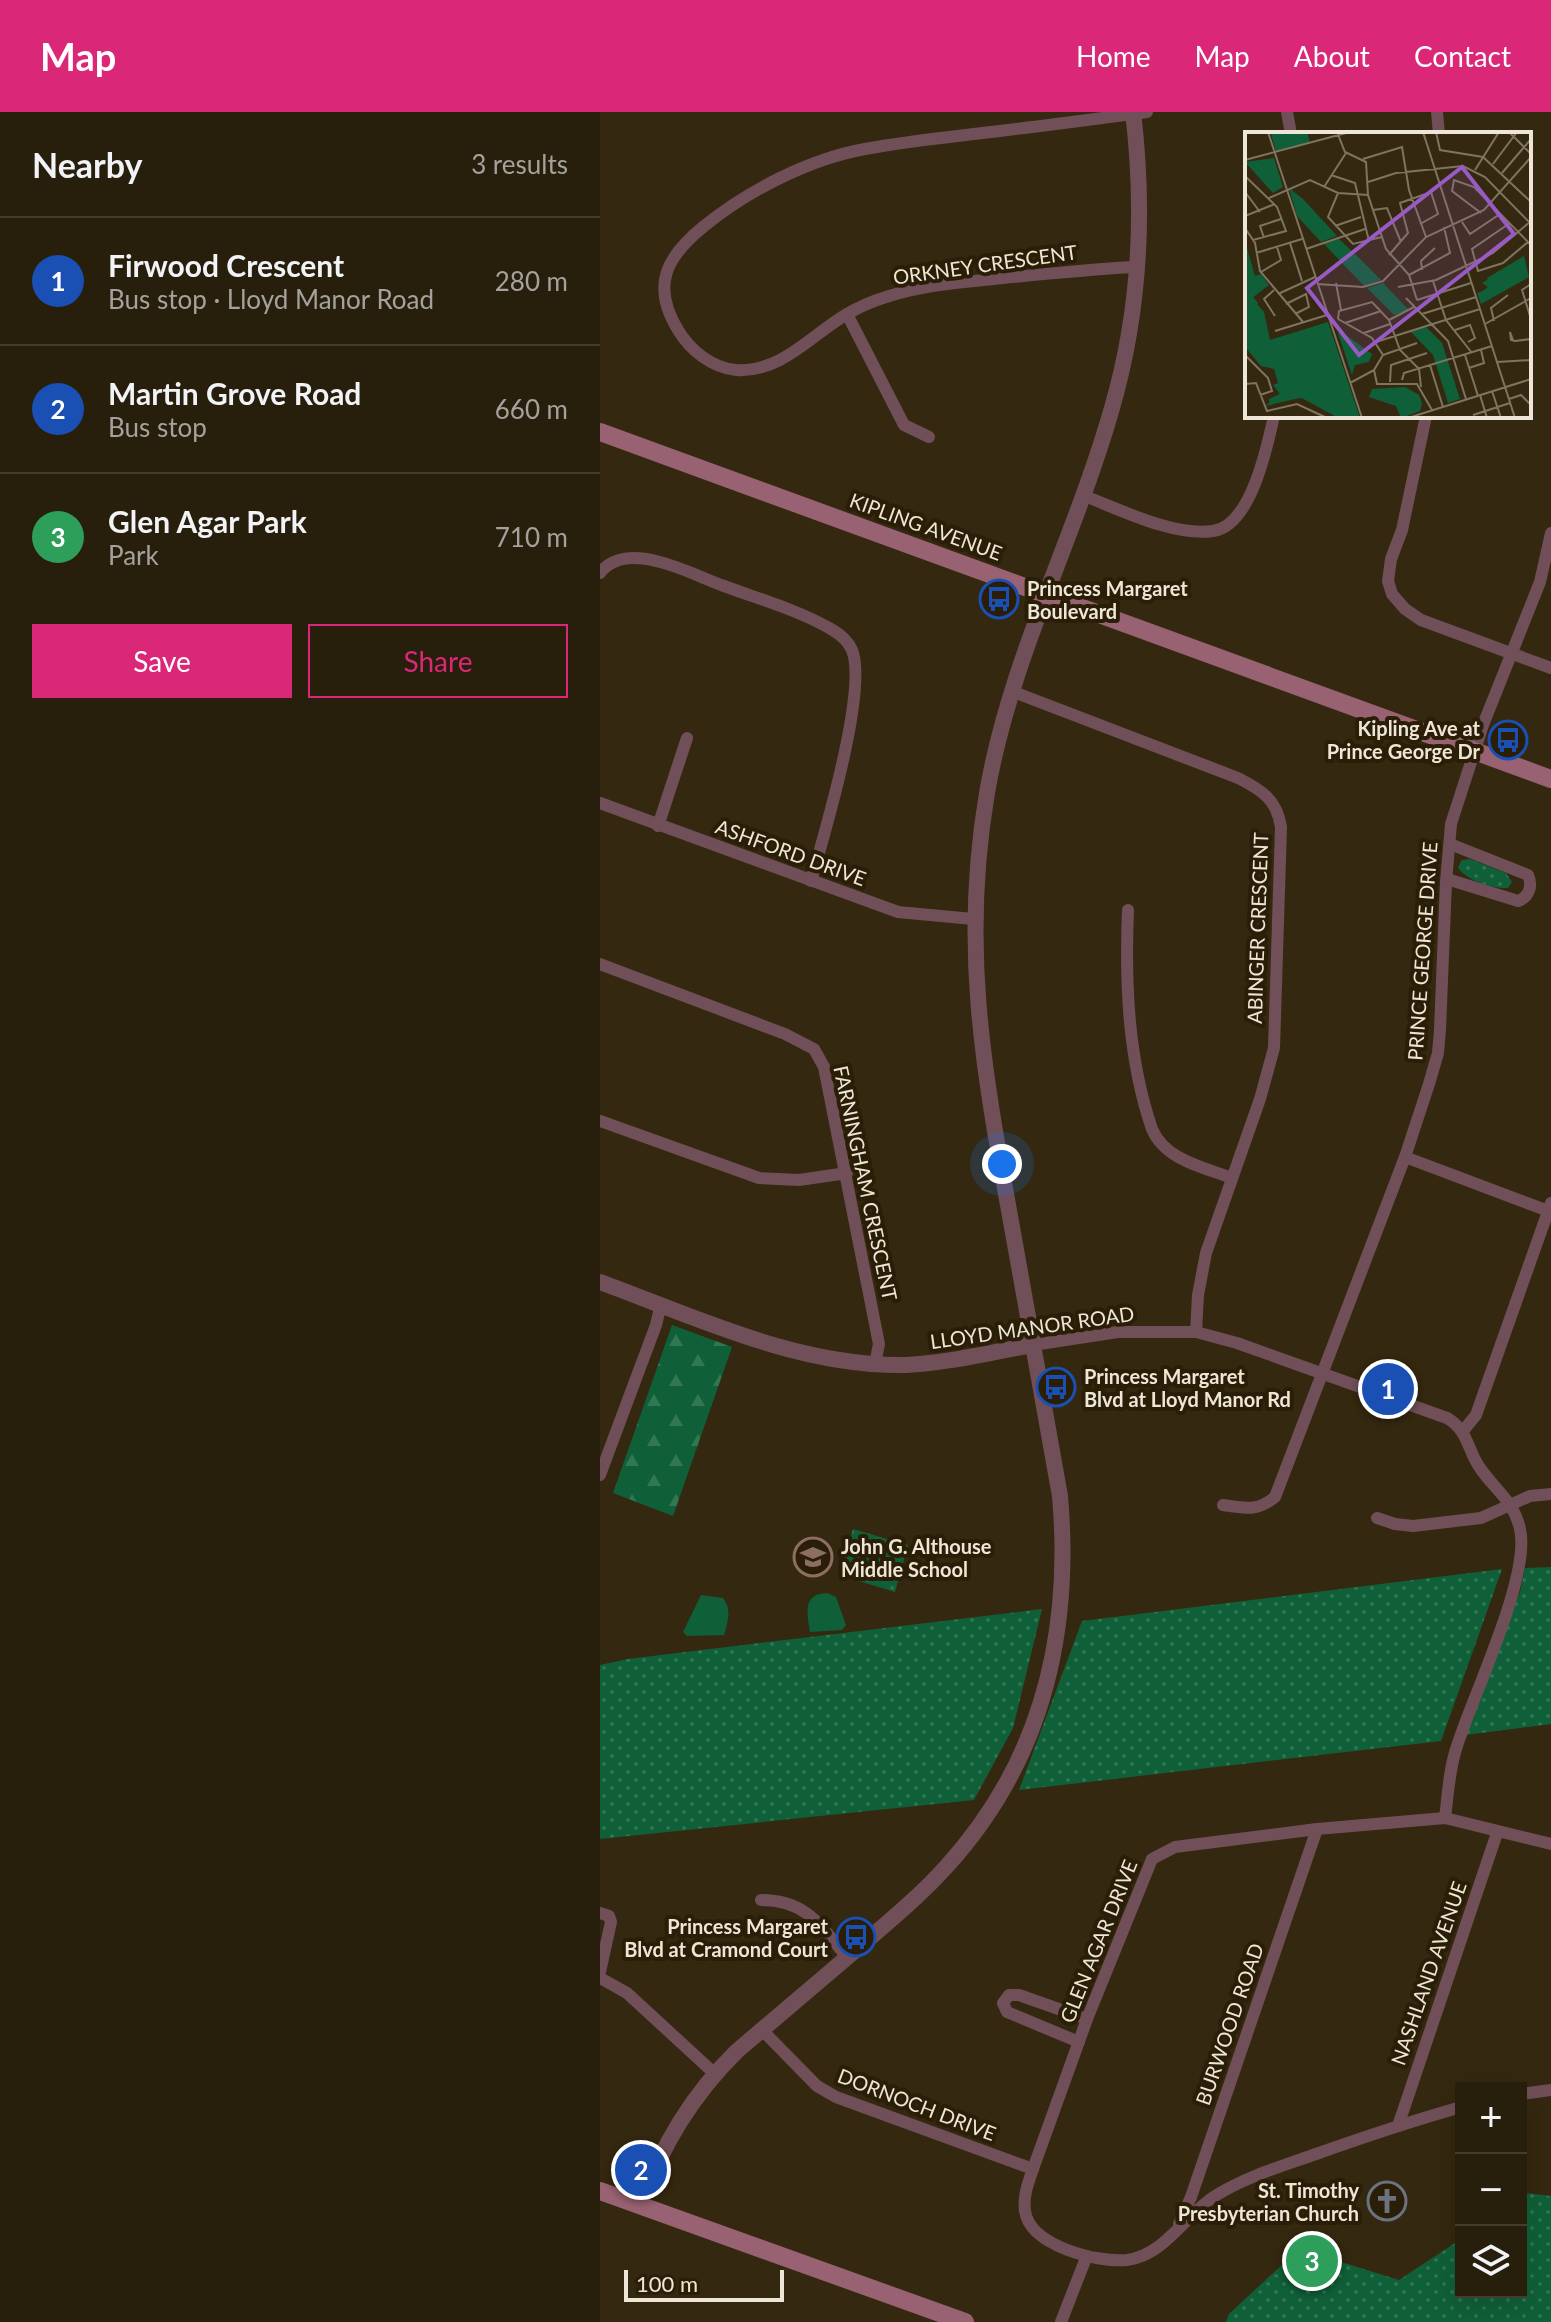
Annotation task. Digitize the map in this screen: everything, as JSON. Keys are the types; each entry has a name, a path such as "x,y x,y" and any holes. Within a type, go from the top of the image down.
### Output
{"main road":[{"name":"KIPLING AVENUE","path":"600,432 1551,779"},
{"path":"600,2191 965,2322"}],"street":[{"path":"1287,112 1291,132"},
{"path":"1437,112 1439,132"},
{"path":"639,2205 675,2126 714,2073 761,2029 915,1899 965,1846 1017,1763 1042,1699 1054,1655 1063,1600 1060,1496 984,1071 976,996 973,919 987,792 1011,691 1099,452 1123,367 1138,267 1141,216 1138,113"},
{"name":"ORKNEY CRESCENT","path":"1138,113 905,142 841,155 801,169 722,211 683,243 664,274 666,304 684,339 715,365 731,370 756,369 777,361 847,314 885,297 931,287 1138,267"},
{"path":"847,314 904,425 929,437"},
{"path":"1082,495 1177,530 1215,532 1226,526 1244,506 1261,467 1273,418"},
{"path":"1426,418 1402,530 1391,559 1388,581 1392,594 1405,609 1421,620 1551,668"},
{"name":"PRINCE GEORGE DRIVE","path":"1223,1505 1252,1509 1262,1507 1275,1497 1405,1157 1438,1053 1451,824 1511,653 1540,582 1551,533"},
{"path":"600,573 611,562 622,558 655,561 806,617 846,640 854,660 855,687 846,746 811,881"},
{"name":"ABINGER CRESCENT","path":"1011,691 1238,778 1260,789 1279,813 1274,1048 1260,1099 1201,1272 1196,1332"},
{"path":"658,826 687,738"},
{"name":"ASHFORD DRIVE","path":"600,803 898,912 973,919"},
{"path":"1447,879 1518,901 1523,899 1531,885 1528,875 1450,844"},
{"path":"1128,910 1127,978 1133,1053 1156,1140 1179,1158 1232,1178"},
{"name":"FARNINGHAM CRESCENT","path":"600,964 785,1034 814,1049 828,1081 847,1173 879,1344 875,1364"},
{"path":"600,1121 759,1178 799,1180 847,1173"},
{"path":"1405,1157 1550,1208 1476,1415 1463,1431 1479,1467 1512,1505 1521,1530 1516,1582 1456,1749 1445,1818"},
{"name":"LLOYD MANOR ROAD","path":"600,1282 796,1352 875,1364 933,1363 1118,1332 1196,1332 1237,1343 1447,1418 1463,1431"},
{"path":"600,1475 606,1440 656,1325 661,1304"},
{"path":"1377,1518 1413,1526 1481,1518 1530,1496 1551,1494"},
{"name":"GLEN AGAR DRIVE","path":"1086,2258 1036,2231 1025,2214 1025,2194 1087,2019 1152,1859 1175,1847 1317,1829 1445,1818 1551,1844"},
{"name":"BURWOOD ROAD","path":"1176,2231 1191,2197 1317,1829"},
{"name":"NASHLAND AVENUE","path":"1398,2126 1497,1833"},
{"path":"761,1900 781,1900 804,1910 847,1957"},
{"path":"600,1913 606,1914 611,1922 600,1972"},
{"path":"600,1978 627,1993 714,2073"},
{"path":"1079,2042 1007,2012 1003,2003 1009,1995 1019,1995 1087,2019"},
{"name":"DORNOCH DRIVE","path":"761,2029 817,2086 836,2097 1033,2169"},
{"path":"1527,2093 1551,2090"},
{"path":"1061,2322 1086,2258 1128,2260 1153,2251 1214,2197 1270,2170 1455,2109"}],"green space":[{"path":"1470,859 1506,873 1512,882 1508,888 1502,888 1473,880 1458,867 1462,860"},
{"path":"672,1325 732,1347 673,1516 613,1493"},
{"path":"853,1529 908,1545 895,1592 839,1575"},
{"path":"861,1535 898,1545 893,1562 857,1552"},
{"path":"855,1557 892,1567 887,1584 850,1574"},
{"path":"1551,1567 1551,1724 1465,1735 1520,1592 1525,1568"},
{"path":"1502,1569 1441,1741 1019,1790 1082,1621"},
{"path":"819,1594 836,1597 846,1625 842,1630 810,1632 807,1612 810,1601"},
{"path":"701,1595 723,1598 726,1602 728,1616 724,1635 687,1636 683,1632"},
{"path":"1042,1609 1013,1728 974,1800 600,1839 600,1665 628,1659"},
{"path":"1527,2193 1551,2196 1551,2322 1226,2322 1229,2314 1299,2249 1399,2280 1455,2243 1455,2298 1527,2298"}],"place":[{"name":"Princess Margaret Boulevard","path":"999,599"},
{"name":"Kipling Ave at Prince George Dr","path":"1508,740"},
{"name":"Princess Margaret Blvd at Lloyd Manor Rd","path":"1056,1387"},
{"name":"Firwood Crescent","path":"1388,1389"},
{"name":"John G. Althouse Middle School","path":"813,1557"},
{"name":"Princess Margaret Blvd at Cramond Court","path":"856,1937"},
{"name":"Martin Grove Road","path":"641,2170"},
{"name":"St. Timothy Presbyterian Church","path":"1387,2201"},
{"name":"Glen Agar Park","path":"1312,2261"}]}
